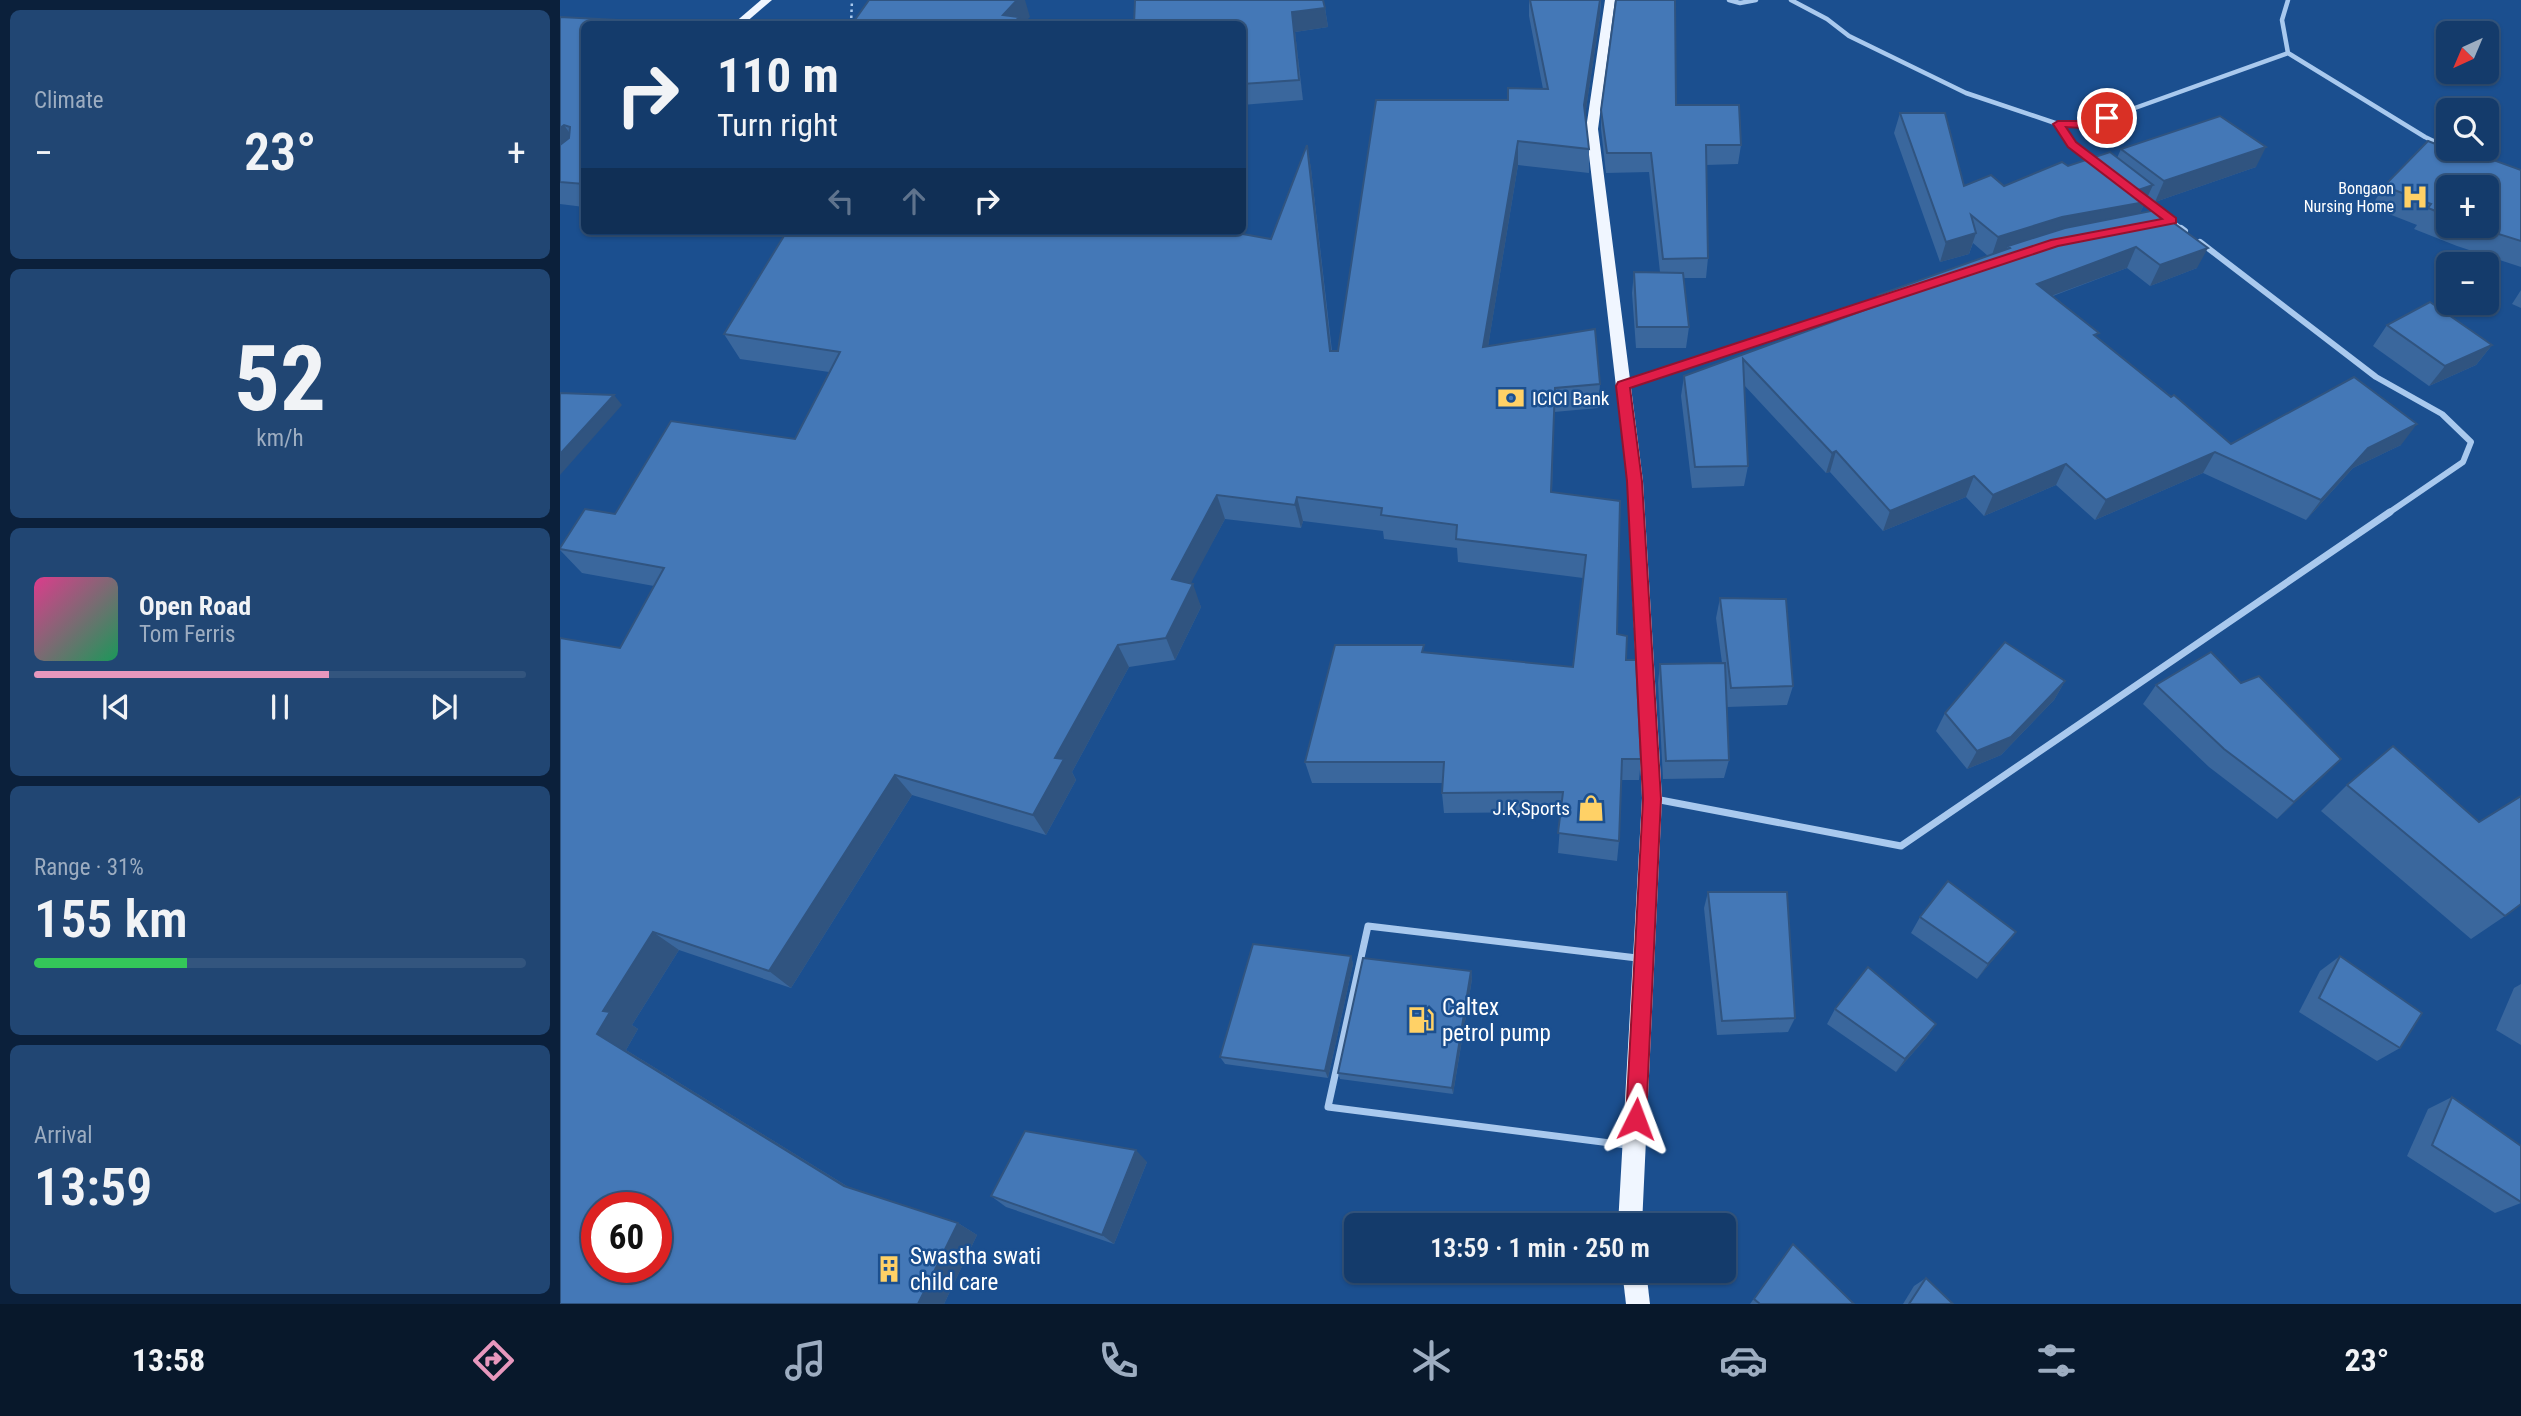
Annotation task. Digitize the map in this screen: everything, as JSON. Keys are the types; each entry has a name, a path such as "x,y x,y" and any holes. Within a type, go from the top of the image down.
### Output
{"main road":[{"path":"742,21 767,0"},
{"path":"1610,0 1592,129 1634,481 1652,799 1631,1213"},
{"path":"1636,1283 1638,1304"}],"street":[{"path":"1730,0 1740,3 1756,0"},
{"path":"1790,0 1827,19 1849,36 1966,93 2058,124 2082,124 2107,118 2288,53"},
{"path":"2288,0 2283,20 2288,53 2436,142"},
{"path":"2058,124 2072,144 2105,170"},
{"path":"1652,799 1901,846 2463,462 2471,442 2442,414 2376,377 2138,195"},
{"path":"2158,223 2171,220"},
{"path":"1623,386 1898,295"}],"lane":[{"path":"1635,1146 1328,1107 1368,926 1644,958"}],"path":[{"path":"851,21 852,0"}],"building":[{"path":"869,0 1017,0 1003,15 1019,17 1016,21 854,21"},
{"path":"1135,0 1323,0 1325,8 1292,12 1299,80 1246,84 1246,21 1134,21"},
{"path":"1530,0 1600,0 1584,105 1589,149 1518,141 1483,347 1595,329 1600,384 1555,388 1551,492 1620,501 1617,634 1627,636 1626,660 1636,660 1641,759 1622,759 1619,841 1558,833 1563,792 1442,793 1444,762 1305,762 1335,645 1424,645 1422,652 1573,667 1586,555 1456,539 1457,525 1381,515 1382,508 1297,497 1295,505 1217,495 1172,579 1193,584 1166,638 1118,645 1055,758 1064,759 1033,815 895,775 769,971 653,932 603,1011 610,1012 597,1034 844,1186 958,1223 918,1304 560,1304 560,638 620,648 664,568 560,548 585,509 615,514 671,421 795,439 840,352 724,334 785,235 1246,235 1271,239 1307,145 1330,351 1338,351 1376,100 1508,100 1508,88 1548,89"},
{"path":"1616,0 1675,0 1676,105 1739,105 1741,145 1706,145 1708,258 1663,259 1651,153 1607,153 1601,110"},
{"path":"560,17 638,21 581,21 581,184 560,182 560,145 569,138 570,127 564,125 560,128"},
{"path":"1900,113 1945,113 1964,186 1991,175 2004,186 2062,162 2068,166 2110,152 2153,185 2132,192 2145,202 2062,217 1998,237 1971,215 1976,233 1946,242"},
{"path":"2220,116 2266,147 2164,181 2121,149"},
{"path":"2428,141 2436,144 2436,161 2496,161 2521,170 2521,241 2499,234 2499,175 2436,175 2436,211 2428,208 2431,204 2384,186"},
{"path":"2156,210 2208,248 2160,265 2136,247 2037,284 2099,333 2094,335 2171,397 2174,395 2231,444 2354,377 2417,424 2368,448 2321,500 2215,452 2106,500 2066,464 1993,495 1974,476 1890,511 1836,451 1832,453 1743,359 1748,466 1695,467 1684,376 1887,302 1878,295 2010,248 2008,246 2065,228"},
{"path":"1634,272 1683,273 1689,327 1637,327"},
{"path":"2430,302 2436,306 2436,315 2449,315 2492,345 2445,366 2387,325"},
{"path":"560,393 614,395 560,454"},
{"path":"1720,598 1786,599 1793,686 1731,688"},
{"path":"2005,642 2065,681 2011,737 1977,751 1945,713"},
{"path":"2211,652 2241,683 2259,676 2341,759 2294,802 2224,749 2156,685"},
{"path":"1725,663 1729,760 1666,761 1660,664"},
{"path":"2393,746 2479,822 2521,796 2521,904 2505,916 2347,785"},
{"path":"1948,881 2016,932 1988,964 1920,917"},
{"path":"1708,892 1787,892 1795,1018 1722,1021"},
{"path":"1253,944 1351,956 1325,1071 1220,1057"},
{"path":"2340,956 2422,1013 2400,1048 2319,998"},
{"path":"1363,958 1471,971 1452,1088 1338,1073"},
{"path":"1868,967 1936,1024 1905,1059 1835,1009"},
{"path":"2452,1097 2521,1146 2521,1202 2432,1145"},
{"path":"1025,1131 1136,1150 1102,1235 991,1196"},
{"path":"1793,1244 1854,1304 1760,1304 1754,1299"},
{"path":"1926,1278 1953,1304 1909,1304"}],"place":[{"name":"Bongaon Nursing Home","path":"2415,197"},
{"name":"ICICI Bank","path":"1511,398"},
{"name":"J.K,Sports","path":"1591,808"},
{"name":"Caltex petrol pump","path":"1421,1020"},
{"name":"Swastha swati child care","path":"889,1269"}],"route":[{"path":"1636,1119 1652,799 1634,481 1623,386 2055,243 2171,220 2072,144 2058,124 2082,124 2107,118"}]}
